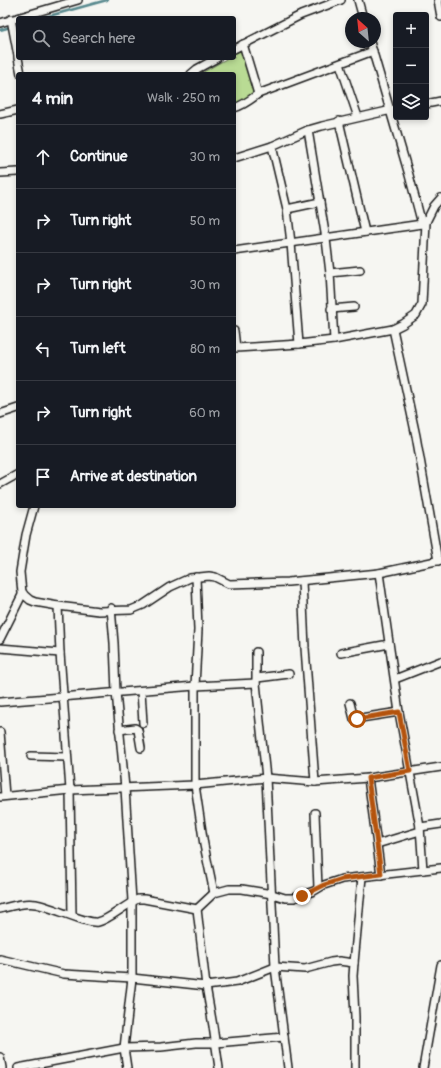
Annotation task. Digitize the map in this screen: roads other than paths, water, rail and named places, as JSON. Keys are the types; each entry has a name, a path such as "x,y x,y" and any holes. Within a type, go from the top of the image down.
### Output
{"street":[{"path":"24,16 78,0"},
{"path":"236,48 301,15 341,0"},
{"path":"358,0 361,12"},
{"path":"438,0 441,17"},
{"path":"0,22 16,19"},
{"path":"11,20 16,46"},
{"path":"243,44 258,94"},
{"path":"236,157 272,146 308,130 339,121 393,110 372,48"},
{"path":"236,107 251,100 258,94 373,51"},
{"path":"19,60 21,72"},
{"path":"194,72 213,60"},
{"path":"340,64 358,117"},
{"path":"429,104 441,102"},
{"path":"0,114 16,110"},
{"path":"236,348 334,340 393,329 416,315 422,304 424,223 396,120"},
{"path":"339,121 365,232"},
{"path":"308,130 326,238 330,273 334,340"},
{"path":"272,146 287,209 299,344"},
{"path":"0,173 16,172"},
{"path":"424,223 434,206 441,198"},
{"path":"287,209 320,202"},
{"path":"236,251 424,223"},
{"path":"330,273 360,270"},
{"path":"331,309 354,307"},
{"path":"33,508 26,535 20,572 21,586 23,593 30,600 58,606 136,609 170,587 190,578 196,577 215,577 229,584 260,584 379,574 440,561 416,436 393,329"},
{"path":"0,414 16,409"},
{"path":"0,484 16,475"},
{"path":"379,574 399,712 420,829 423,870"},
{"path":"196,577 198,630 195,686 194,785 214,893"},
{"path":"302,581 305,648 315,782"},
{"path":"0,639 23,593"},
{"path":"58,606 70,790 72,915"},
{"path":"111,609 132,901 132,978 124,1048 127,1068"},
{"path":"341,653 389,644"},
{"path":"0,648 60,653"},
{"path":"256,652 256,681 266,778 275,967 288,1068"},
{"path":"395,679 441,661"},
{"path":"0,702 256,681 289,674"},
{"path":"140,691 143,723"},
{"path":"350,703 354,719 399,712"},
{"path":"119,730 136,728 138,730 141,748"},
{"path":"0,732 3,796 70,790 194,785 266,778 315,782 368,778 441,767"},
{"path":"31,756 68,757"},
{"path":"368,778 381,874"},
{"path":"315,813 318,888"},
{"path":"377,844 420,829 441,824"},
{"path":"197,909 214,893 228,889 242,889 272,894 285,898 294,898 342,879 441,868"},
{"path":"355,1068 353,976 362,877"},
{"path":"0,909 19,904 35,904 72,915 85,921 97,922 104,920 132,901 138,899 197,909"},
{"path":"197,909 206,986 219,1068"},
{"path":"0,959 64,974 132,978 206,986 237,982 275,967 306,969 339,961 354,963"},
{"path":"423,1068 441,965"},
{"path":"18,1068 124,1048 161,1047 196,1043 216,1044 284,1037"},
{"path":"0,1056 2,1068"},
{"path":"62,1060 64,1068"}],"waterway":[{"path":"49,16 107,0"},
{"path":"0,30 16,26"}]}
